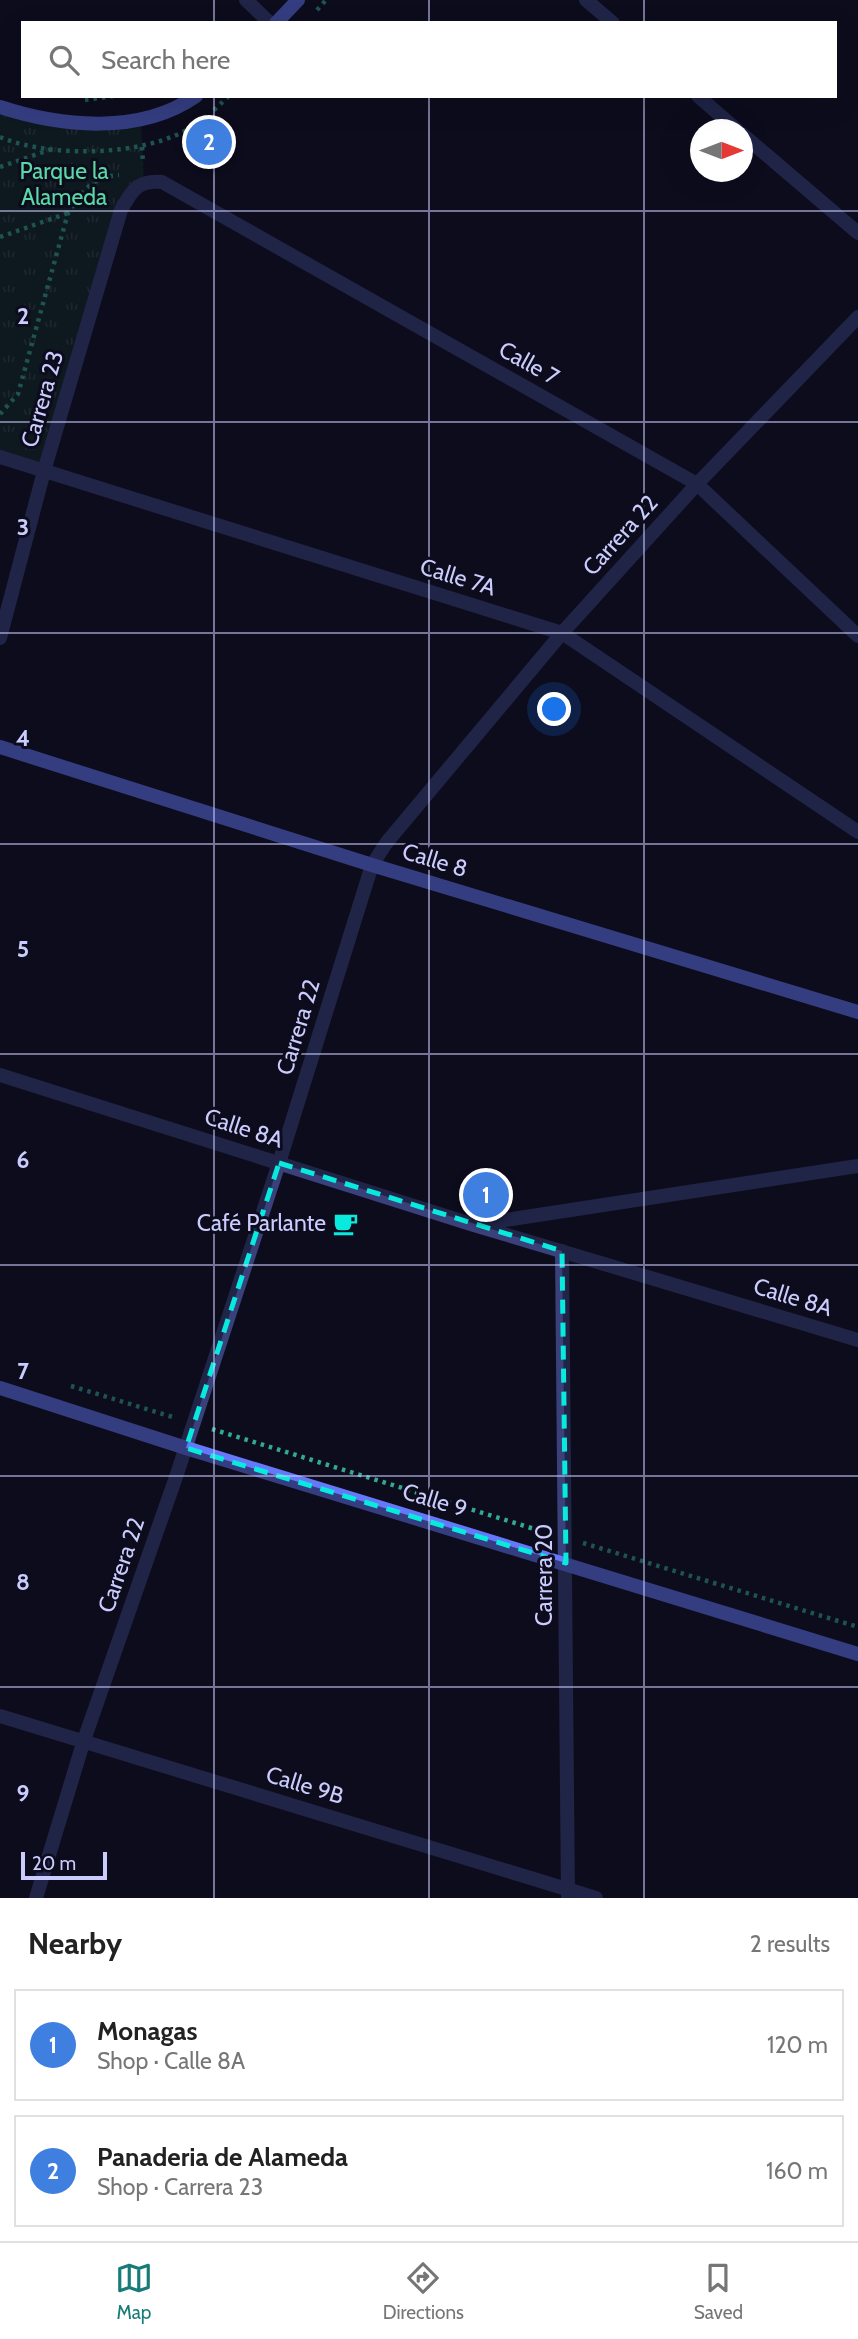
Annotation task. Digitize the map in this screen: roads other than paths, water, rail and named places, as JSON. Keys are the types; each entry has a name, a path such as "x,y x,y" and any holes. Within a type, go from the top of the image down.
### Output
{"main road":[{"path":"278,21 298,0"},
{"path":"0,107 35,118 82,122 141,120 164,114 192,98"},
{"name":"Calle 8","path":"0,747 372,865 858,1012"},
{"name":"Calle 9","path":"0,1388 186,1448 858,1654"}],"street":[{"path":"246,0 268,21"},
{"path":"586,0 611,21"},
{"path":"700,98 724,119"},
{"path":"753,143 858,233"},
{"name":"Carrera 23","path":"0,638 44,471 121,210 133,190 144,182"},
{"name":"Calle 7","path":"144,182 162,182 697,484 858,636"},
{"name":"Carrera 22","path":"36,1898 85,1740 186,1448 279,1163 372,865 387,842 562,633 697,484 858,317"},
{"name":"Calle 7A","path":"0,457 562,633 858,832"},
{"name":"Calle 8A","path":"0,1075 474,1225 858,1340"},
{"name":"Calle 8A","path":"474,1225 858,1166"},
{"name":"Carrera 20","path":"562,1251 568,1894"},
{"name":"Calle 9B","path":"0,1716 85,1740 568,1894 596,1898"}],"place":[{"name":"Panaderia de Alameda","path":"209,142"},
{"name":"Monagas","path":"486,1195"},
{"name":"Café Parlante","path":"346,1223"}],"park label":[{"name":"Parque la Alameda","path":"64,184"}]}
